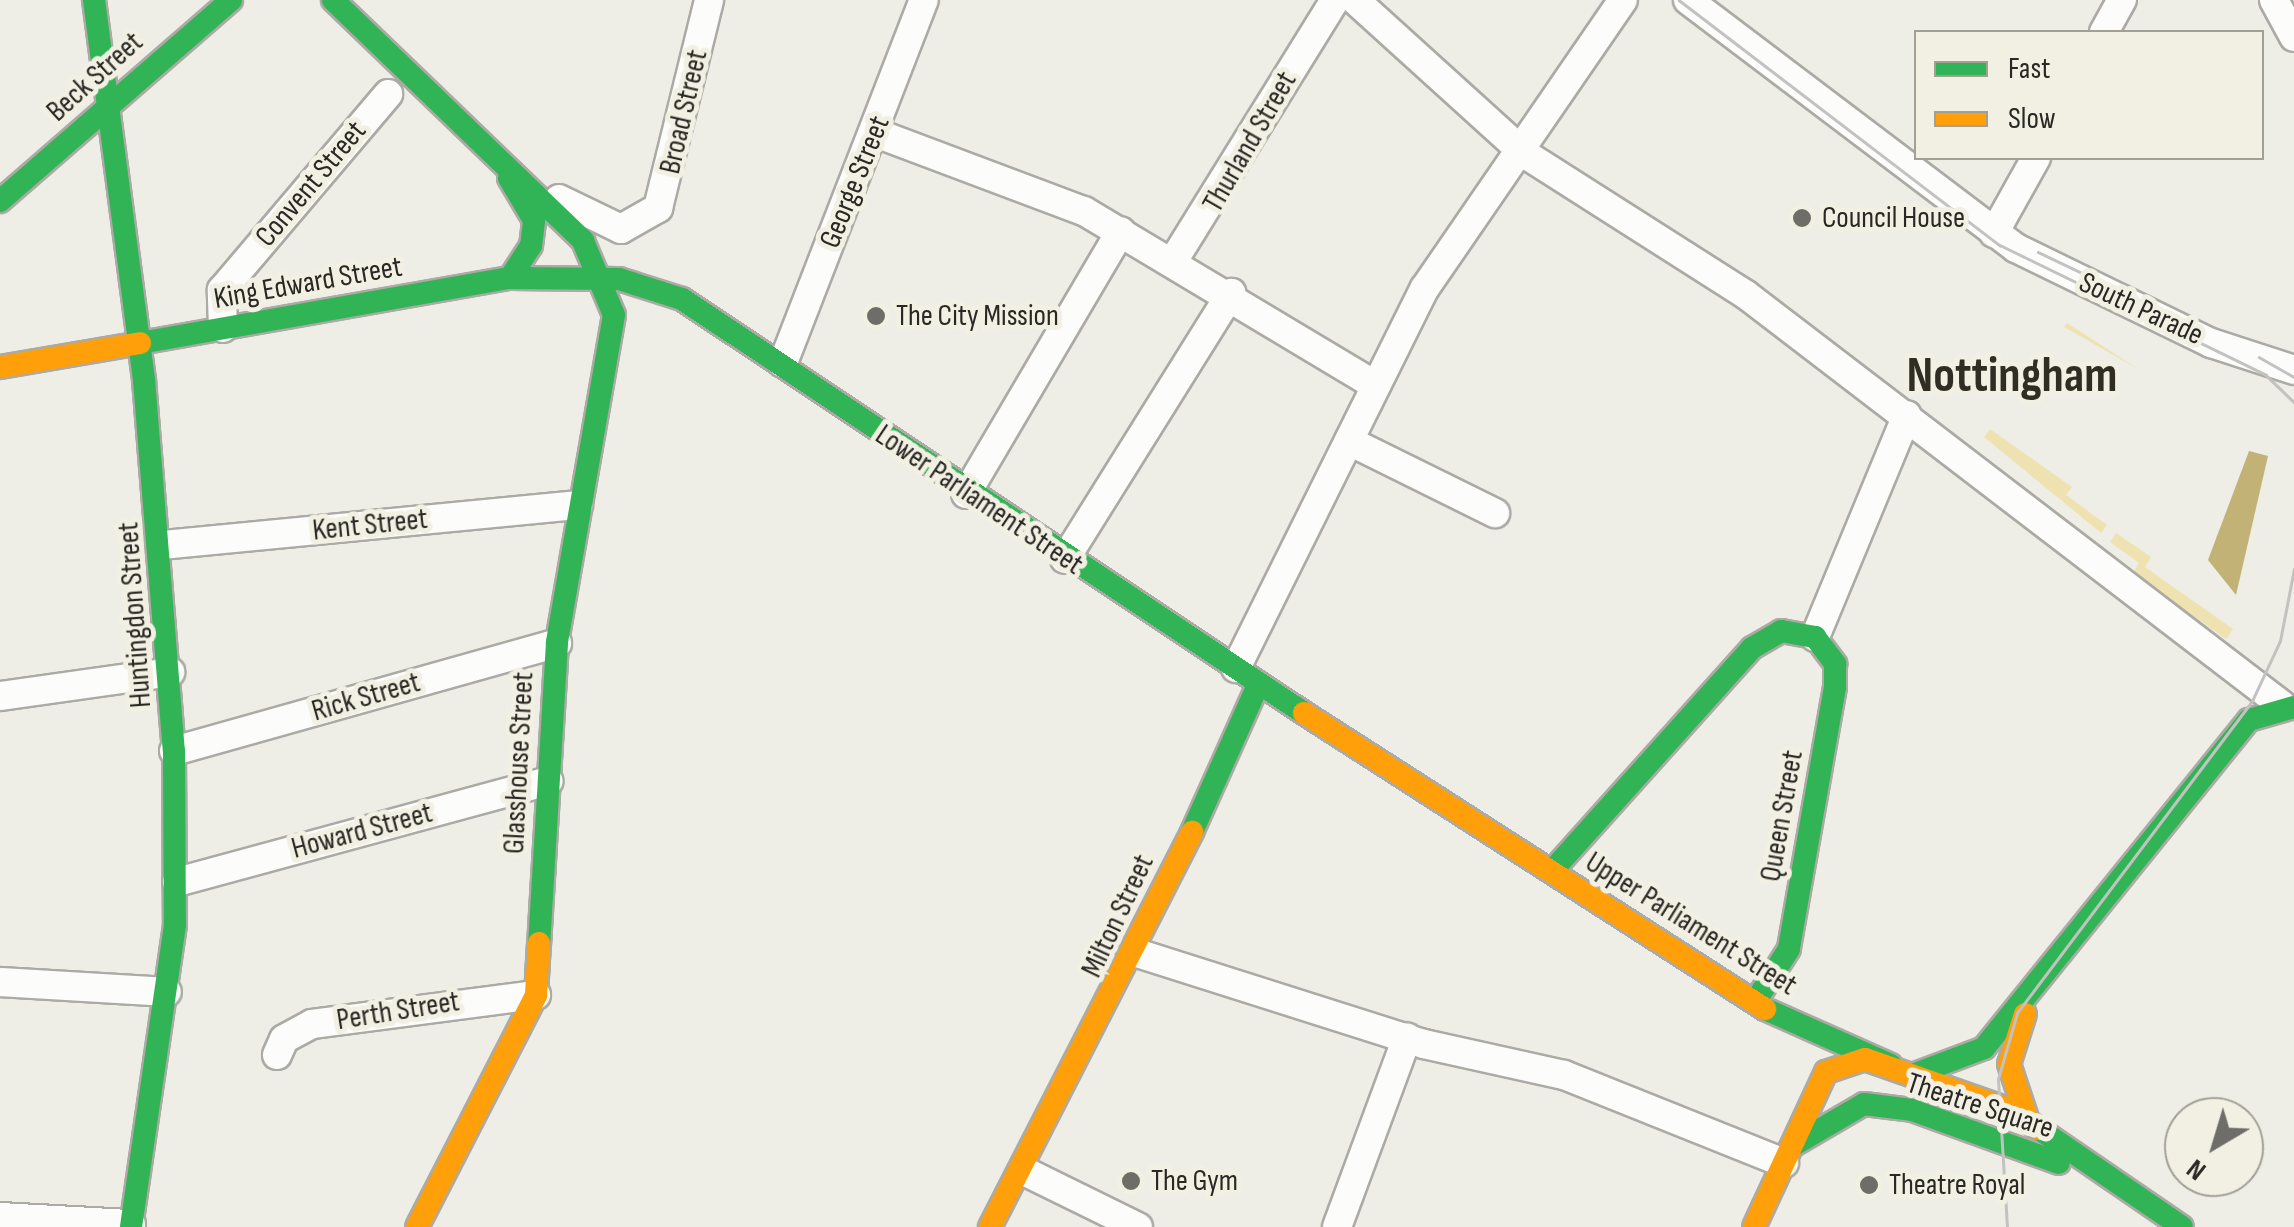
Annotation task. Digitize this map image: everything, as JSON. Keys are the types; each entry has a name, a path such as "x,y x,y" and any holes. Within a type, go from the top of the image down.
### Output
{"main road":[{"name":"Huntingdon Street","path":"94,0 111,104 162,545 174,751 176,882 168,992 131,1226"},
{"name":"Beck Street","path":"4,186 111,104 231,0"},
{"path":"333,0 506,174 583,241 606,280"},
{"path":"506,174 534,220 532,246 510,278"},
{"name":"King Edward Street","path":"0,367 510,278"},
{"name":"Lower Parliament Street","path":"510,278 606,280 682,299 783,363 966,494 1248,676"},
{"name":"Glasshouse Street","path":"417,1227 536,995 557,643 578,504 614,331 606,280"},
{"name":"Lower Parliament Street","path":"614,331 655,303 725,324"},
{"path":"1552,871 1752,648 1781,631 1815,637"},
{"name":"Queen Street","path":"1755,1002 1789,949 1835,687 1835,664 1815,637"},
{"name":"Upper Parliament Street","path":"1248,676 1780,1018 2028,1121 2152,1210 2182,1227"},
{"name":"Milton Street","path":"990,1227 1024,1171 1137,952 1248,676"},
{"path":"1915,1074 1984,1048 2035,994 2250,720 2288,706"},
{"path":"2028,1121 2009,1064 2035,994"},
{"path":"1780,1018 1826,1072"},
{"path":"1754,1227 1826,1072 1847,1060 1891,1066"},
{"name":"Theatre Square","path":"1788,1155 1852,1106 1899,1108 2065,1165 2152,1210"}],"street":[{"path":"352,21 374,0"},
{"name":"Broad Street","path":"506,174 618,228 648,220 666,192 709,0"},
{"path":"1355,0 1525,154 1746,294 2288,706"},
{"path":"1248,676 1349,441 1441,262 1525,154 1623,0"},
{"name":"South Parade","path":"1688,0 1994,234 2194,335 2289,370"},
{"path":"2105,30 2122,0"},
{"path":"2274,0 2294,37"},
{"name":"George Street","path":"783,363 876,133 919,2"},
{"name":"Thurland Street","path":"1175,258 1327,11"},
{"name":"Convent Street","path":"223,328 222,290 388,94"},
{"path":"876,133 1122,231 1175,258 1376,386"},
{"path":"1994,234 2035,160"},
{"path":"966,494 1122,231"},
{"path":"1065,559 1231,293"},
{"path":"1815,637 1907,415"},
{"path":"1349,441 1495,513"},
{"name":"Kent Street","path":"162,545 578,504"},
{"name":"Rick Street","path":"174,751 557,643"},
{"path":"0,696 170,672"},
{"path":"2250,720 2258,680"},
{"name":"Howard Street","path":"176,882 548,781"},
{"path":"1137,952 1407,1038 1564,1075 1788,1155"},
{"path":"0,982 168,992"},
{"name":"Perth Street","path":"276,1055 284,1039 312,1024 536,995"},
{"path":"1338,1227 1407,1038"},
{"path":"1024,1171 1138,1227"},
{"path":"0,1217 131,1226"}],"shaded area":[{"path":"2067,323 2138,369 2064,327"},
{"path":"1990,429 2072,487 2066,495 2107,525 2101,533 1984,437"},
{"path":"2249,451 2268,456 2236,595 2208,560"},
{"path":"2116,533 2151,557 2145,567 2233,629 2226,639 2133,573 2139,563 2110,542"}],"tram line":[{"path":"1679,0 2000,245 2266,375 2294,402"},
{"path":"2038,252 2151,306"},
{"path":"2259,357 2294,377"},
{"path":"2007,1227 1998,1079 2017,1013 2252,701 2280,641 2294,569"}],"traffic: fast":[{"path":"94,0 144,380 174,751 175,925 131,1227"},
{"path":"0,201 231,0"},
{"path":"333,0 583,241 614,315 557,643 539,943"},
{"path":"140,343 510,278 531,246 534,220 509,178"},
{"path":"510,278 619,279 682,299 1304,713"},
{"path":"1552,871 1752,648 1781,631 1815,637 1835,664 1835,687 1789,949 1755,1002"},
{"path":"1192,832 1259,683"},
{"path":"1915,1074 1984,1048 2249,720 2294,707"},
{"path":"1765,1009 1891,1065"},
{"path":"1792,1146 1864,1104 1912,1110 2059,1163"},
{"path":"2039,1129 2182,1227"}],"traffic: slow":[{"path":"0,367 140,343"},
{"path":"1304,713 1765,1009"},
{"path":"990,1227 1192,832"},
{"path":"417,1227 536,995 539,943"},
{"path":"2025,1014 2009,1064 2028,1121"},
{"path":"1754,1227 1826,1072 1865,1059 2011,1110 2039,1129"}],"place":[{"name":"Council House","path":"1802,218"},
{"name":"The City Mission","path":"876,316"},
{"name":"The Gym","path":"1131,1181"},
{"name":"Theatre Royal","path":"1869,1185"}],"district":[{"name":"Nottingham","path":"2012,377"}]}
